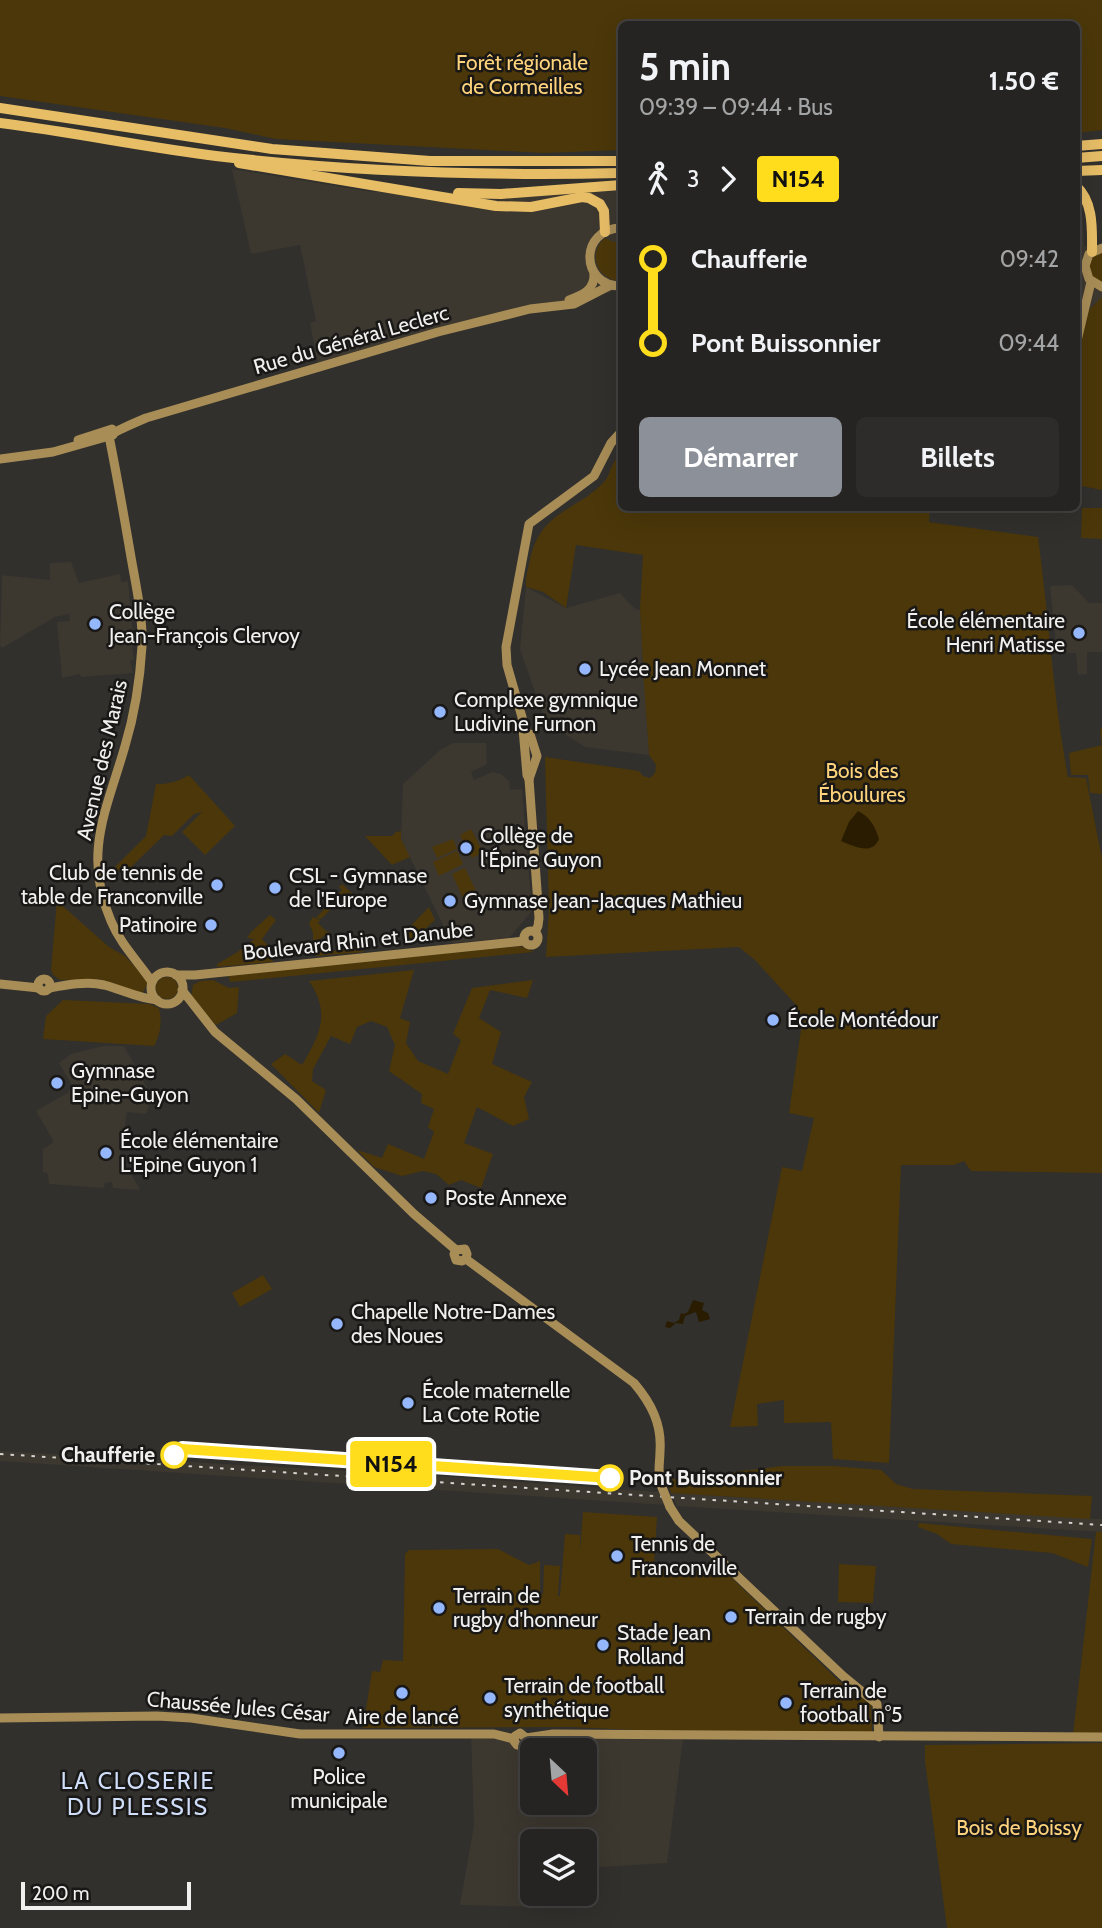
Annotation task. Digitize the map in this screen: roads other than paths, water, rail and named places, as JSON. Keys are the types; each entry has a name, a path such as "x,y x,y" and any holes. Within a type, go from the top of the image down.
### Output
{"highway":[{"path":"0,108 272,149 430,161 618,161"},
{"path":"0,123 216,156 430,173 618,173"},
{"path":"1080,146 1102,144"},
{"path":"216,156 244,165 512,207 531,207 586,197 602,207 605,232"},
{"path":"1080,158 1102,156"},
{"path":"1080,172 1102,170"},
{"path":"368,184 482,194 618,185"},
{"path":"1080,190 1090,212 1094,252"}],"street":[{"path":"616,286 602,281 594,273 590,263 591,248 596,239 605,232 618,229"},
{"path":"1080,328 1089,279 1085,266 1094,252"},
{"name":"Rue du Général Leclerc","path":"551,307 586,292 594,283 594,273"},
{"path":"1080,276 1102,288 1084,311"},
{"name":"Rue du Général Leclerc","path":"105,434 136,422 438,332 530,309 579,303 616,286"},
{"name":"Rue du Général Leclerc","path":"0,459 30,455 123,430 163,414"},
{"name":"Rue du Général Leclerc","path":"123,430 136,422"},
{"name":"Avenue des Marais","path":"105,434 134,573 142,645 134,714 99,829 98,868 103,900 110,920 123,945 152,985"},
{"path":"601,470 611,443 618,436"},
{"path":"601,470 611,452 618,446"},
{"name":"Boulevard Rhin et Danube","path":"176,975 524,941 528,944 536,943 537,936 534,932 539,918 529,779 530,755 516,690 507,665 506,647 529,524 601,470"},
{"path":"142,968 160,974 168,972 176,975 182,988 215,1032 293,1097 414,1214 456,1250 456,1260 466,1259 639,1389 650,1404 659,1426 661,1438 658,1472 670,1507 682,1524 843,1676 875,1702 879,1707 879,1737"},
{"path":"138,997 160,974"},
{"path":"0,984 39,985 45,979 50,985 100,984 168,1004 177,1000 182,988 195,975"},
{"path":"152,985 157,1000"},
{"path":"177,1000 199,1012"},
{"name":"Chaussée Jules César","path":"0,1718 157,1716 191,1718 300,1734 494,1734 514,1739 518,1734 526,1738 553,1734 1102,1737"}],"railway":[{"path":"0,1454 1102,1525"}],"place":[{"name":"Collège Jean-François Clervoy","path":"95,624"},
{"name":"École élémentaire Henri Matisse","path":"1079,633"},
{"name":"Lycée Jean Monnet","path":"585,669"},
{"name":"Complexe gymnique Ludivine Furnon","path":"440,712"},
{"name":"Collège de l'Épine Guyon","path":"466,848"},
{"name":"Club de tennis de table de Franconville","path":"217,885"},
{"name":"CSL - Gymnase de l'Europe","path":"275,888"},
{"name":"Gymnase Jean-Jacques Mathieu","path":"450,901"},
{"name":"Patinoire","path":"211,925"},
{"name":"École Montédour","path":"773,1020"},
{"name":"Gymnase Epine-Guyon","path":"57,1083"},
{"name":"École élémentaire L'Epine Guyon 1","path":"106,1153"},
{"name":"Poste Annexe","path":"431,1198"},
{"name":"Chapelle Notre-Dames des Noues","path":"337,1324"},
{"name":"École maternelle La Cote Rotie","path":"408,1403"},
{"name":"Chaufferie","path":"174,1455"},
{"name":"Pont Buissonnier","path":"610,1478"},
{"name":"Tennis de Franconville","path":"617,1556"},
{"name":"Terrain de rugby d'honneur","path":"439,1608"},
{"name":"Terrain de rugby","path":"731,1617"},
{"name":"Stade Jean Rolland","path":"603,1645"},
{"name":"Aire de lancé","path":"402,1693"},
{"name":"Terrain de football synthétique","path":"490,1698"},
{"name":"Terrain de football n°5","path":"786,1703"},
{"name":"Police municipale","path":"339,1753"}],"district":[{"name":"LA CLOSERIE DU PLESSIS","path":"138,1794"}],"park label":[{"name":"Forêt régionale de Cormeilles","path":"522,75"},
{"name":"Bois des Éboulures","path":"862,783"},
{"name":"Bois de Boissy","path":"1019,1828"}]}
